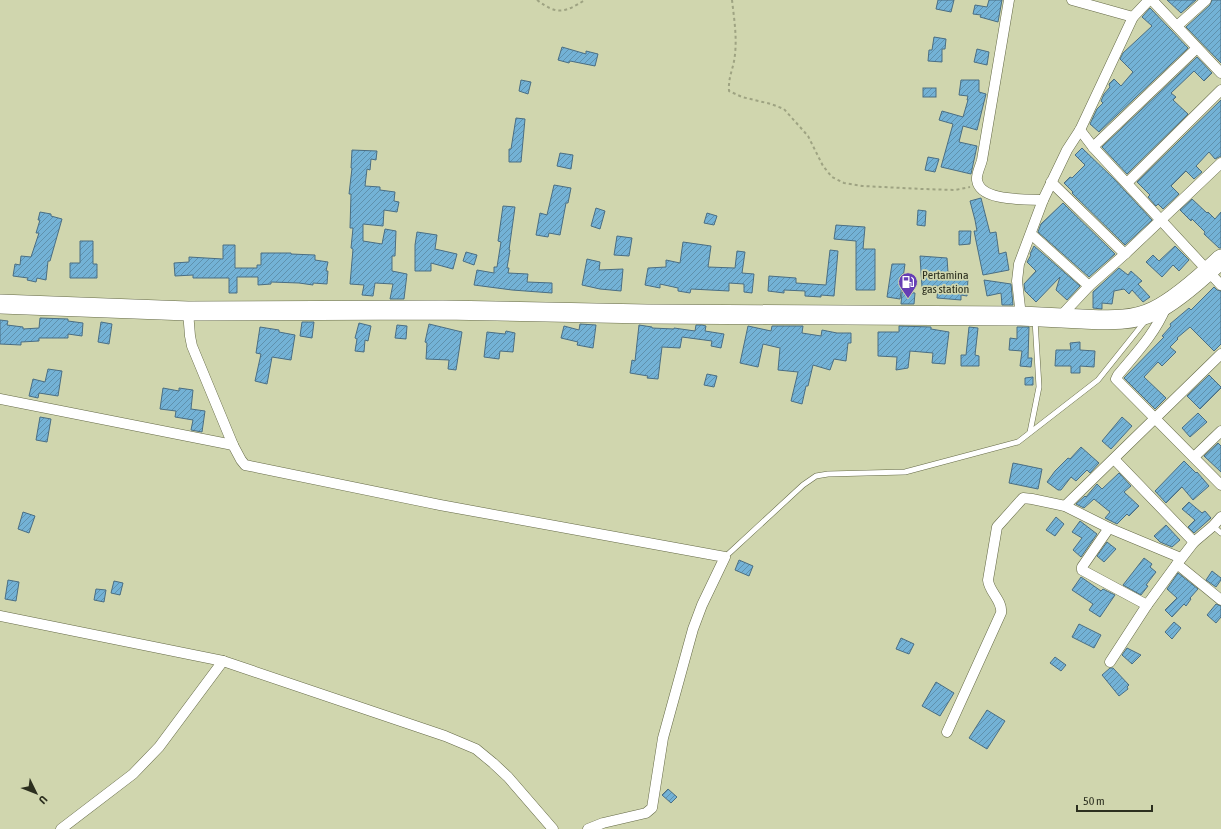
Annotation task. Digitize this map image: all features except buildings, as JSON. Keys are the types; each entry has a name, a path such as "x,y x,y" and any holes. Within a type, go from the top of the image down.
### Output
{"highway":[{"path":"0,304 188,311 443,310 647,314 1028,316 1124,320 1141,316 1161,307 1215,265"}],"street":[{"path":"1009,0 982,160 976,180 980,188 992,196 1043,200"},
{"path":"1072,0 1133,17"},
{"path":"1028,316 1017,281 1019,264 1051,182 1067,150 1080,130 1133,17 1151,0 1221,73"},
{"path":"1177,26 1206,0"},
{"path":"1093,147 1197,48"},
{"path":"1127,184 1221,90"},
{"path":"1080,130 1093,147 1161,220 1215,265 1221,285"},
{"path":"1059,318 1089,286 1221,163"},
{"path":"1051,182 1125,254"},
{"path":"1031,234 1089,286"},
{"path":"1161,307 1158,325 1149,339 1118,375 1116,380 1221,485"},
{"path":"188,311 192,346 233,445 243,463 249,466 440,505 725,557 693,629 663,738 652,808 646,813 608,821 588,829"},
{"path":"1065,506 1221,354"},
{"path":"0,400 233,445"},
{"path":"1194,457 1221,430"},
{"path":"1114,459 1194,542"},
{"path":"947,732 1001,613 1001,606 988,583 997,527 1023,498 1065,506 1179,561 1221,600"},
{"path":"1110,662 1147,605 1179,561 1194,542 1217,530 1221,516"},
{"path":"1109,528 1082,567 1082,570 1147,605"},
{"path":"0,616 223,661 471,746 508,777 553,829"},
{"path":"61,829 133,774 159,747 223,661"}],"lane":[{"path":"725,557 803,485 816,476 828,474 905,472 1018,442 1098,380 1161,307"},
{"path":"1028,316 1035,334 1038,355 1039,387 1030,432"}],"path":[{"path":"537,0 553,11 562,11 585,0"},
{"path":"732,0 736,34 733,68 728,80 729,90 742,97 771,104 784,109 808,136 823,166 832,177 844,183 862,186 955,190 970,187 976,180"}],"place":[{"name":"Pertamina gas station","path":"908,299"}]}
